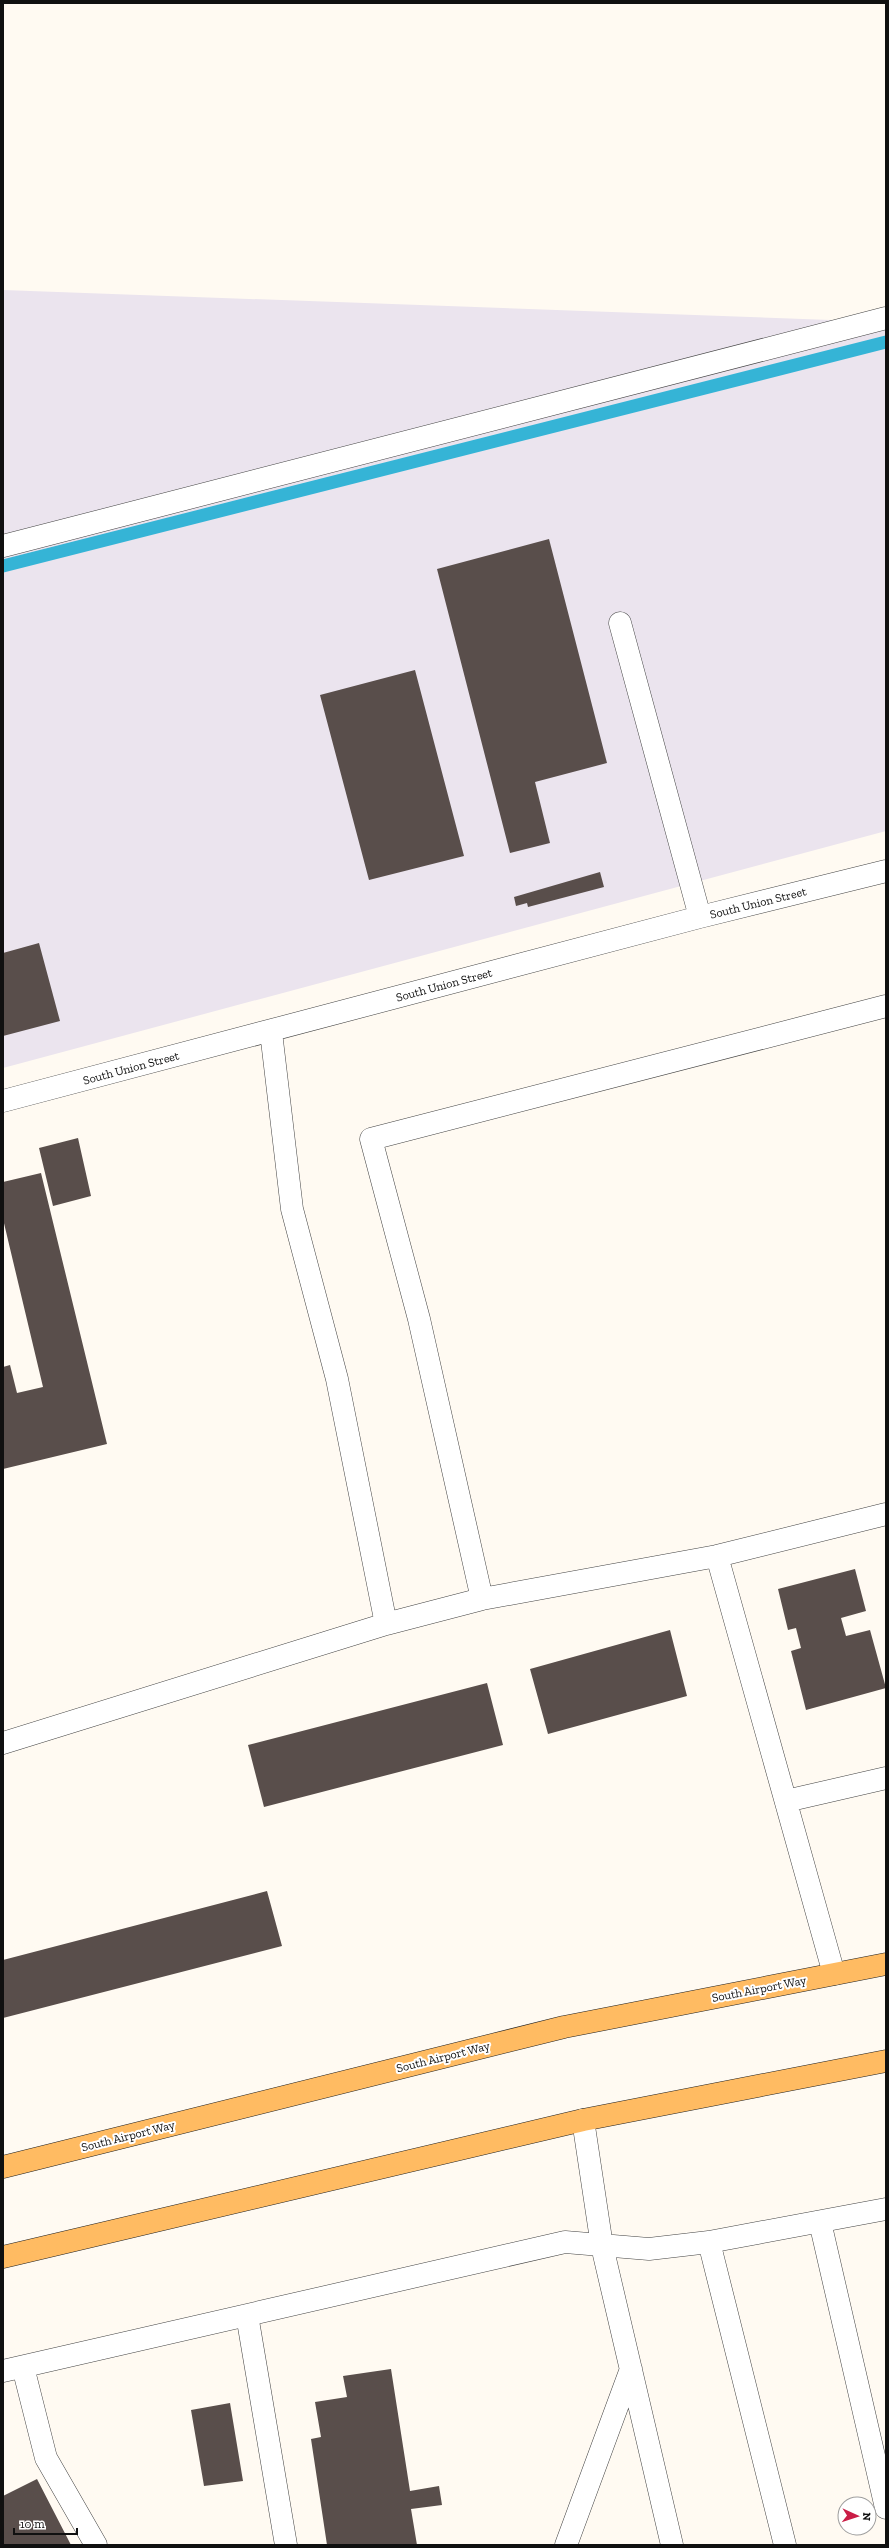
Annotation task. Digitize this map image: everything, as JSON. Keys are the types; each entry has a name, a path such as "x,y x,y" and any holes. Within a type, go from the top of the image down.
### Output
{"main road":[{"name":"South Airport Way","path":"3,2167 564,2027 886,1964"},
{"path":"3,2257 582,2120 886,2062"}],"street":[{"path":"3,546 886,318"},
{"path":"620,623 700,917"},
{"name":"South Union Street","path":"3,1101 271,1032 700,917 886,870"},
{"path":"482,1599 419,1319 371,1139 886,1006"},
{"path":"271,1032 292,1209 337,1379 386,1624"},
{"path":"3,1743 386,1624 482,1599 717,1556 886,1514"},
{"path":"717,1556 834,1974"},
{"path":"786,1801 886,1778"},
{"path":"582,2120 602,2246 672,2545"},
{"path":"96,2545 46,2458 13,2369 565,2242 649,2249 709,2242 886,2209"},
{"path":"820,2222 886,2508"},
{"path":"709,2242 785,2545"},
{"path":"247,2315 286,2545"},
{"path":"566,2545 631,2369"}],"shaded area":[{"path":"3,290 886,322 886,831 3,1068"}],"building":[{"path":"549,539 607,763 535,782 550,843 510,853 437,569"},
{"path":"415,670 464,856 369,880 320,695"},
{"path":"600,872 604,887 528,907 527,903 516,906 514,897"},
{"path":"39,943 60,1021 3,1036 3,953"},
{"path":"78,1138 91,1196 53,1206 39,1148"},
{"path":"41,1173 107,1444 3,1469 3,1367 10,1365 17,1393 43,1387 3,1219 3,1182"},
{"path":"855,1569 866,1611 841,1618 846,1636 870,1630 886,1688 806,1710 791,1651 801,1648 796,1628 788,1630 778,1589"},
{"path":"670,1630 687,1696 548,1734 530,1669"},
{"path":"487,1683 503,1745 264,1807 248,1745"},
{"path":"267,1891 282,1946 3,2018 3,1960"},
{"path":"391,2369 410,2491 439,2486 442,2505 411,2509 417,2545 327,2545 311,2439 321,2437 315,2402 347,2397 343,2376"},
{"path":"230,2403 243,2481 204,2486 191,2410"},
{"path":"37,2479 71,2545 3,2545 3,2496"}],"waterway":[{"path":"3,566 886,342"}]}
